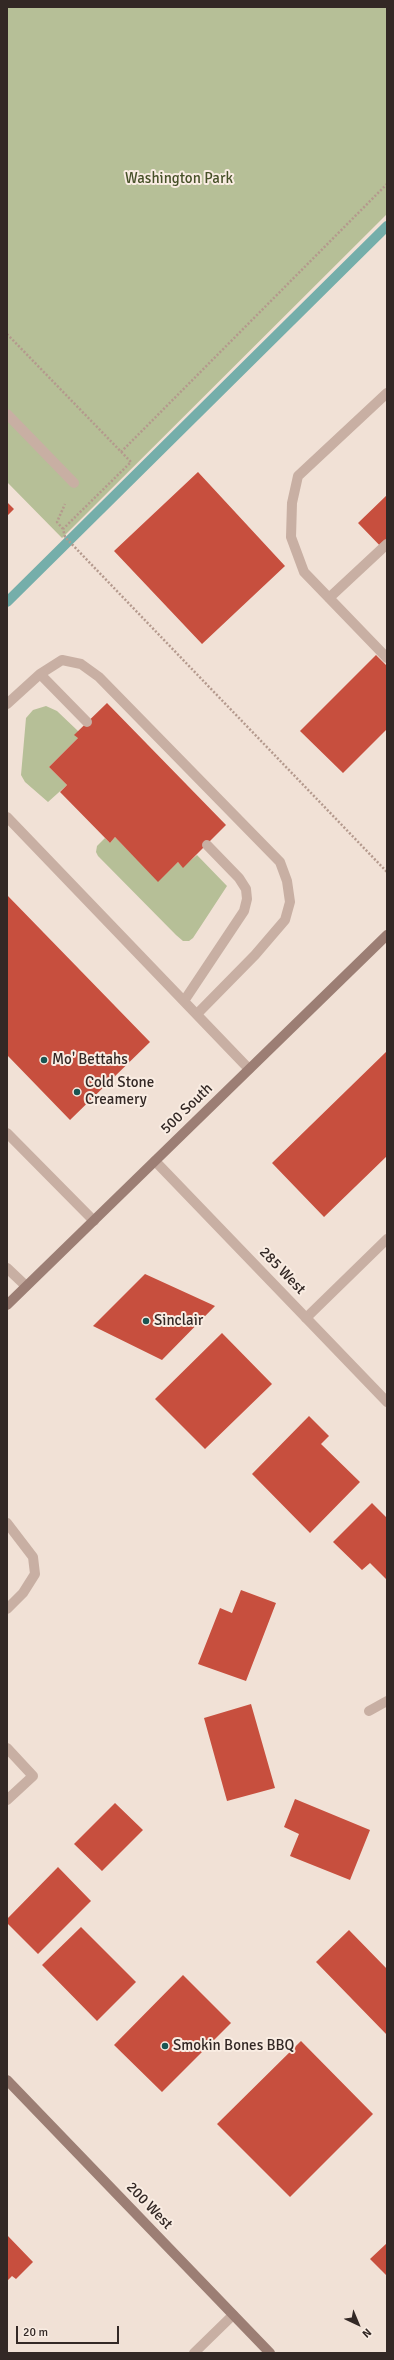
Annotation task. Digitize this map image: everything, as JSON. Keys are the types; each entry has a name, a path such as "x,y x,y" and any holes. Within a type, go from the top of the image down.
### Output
{"main road":[{"name":"500 South","path":"7,1305 387,935"},
{"name":"200 West","path":"7,2080 270,2353"}],"street":[{"path":"387,393 298,476 292,503 291,537 304,572 387,658"},
{"path":"7,414 74,483"},
{"path":"329,598 387,544"},
{"path":"7,704 40,674 62,660 81,664 99,677 280,862 288,881 290,902 285,920 255,955 197,1014"},
{"path":"40,674 87,722"},
{"path":"7,817 249,1069"},
{"path":"184,1001 244,911 247,899 246,889 239,878 207,845"},
{"path":"7,1133 94,1221"},
{"name":"285 West","path":"155,1161 387,1402"},
{"path":"306,1318 387,1239"},
{"path":"7,1268 26,1286"},
{"path":"7,1523 33,1557 35,1574 23,1593 7,1609"},
{"path":"369,1711 387,1701"},
{"path":"7,1748 33,1776 7,1800"},
{"path":"194,2353 233,2315"}],"path":[{"path":"121,452 387,184"},
{"path":"7,334 131,462 63,529"},
{"path":"74,483 57,522 63,529 65,537 387,872"}],"green space":[{"name":"Washington Park","path":"7,7 387,7 387,214 62,538 7,482"},
{"path":"46,706 57,711 78,731 78,738 49,767 67,785 48,802 25,782 21,775 26,718 33,710"},
{"path":"115,837 158,881 178,862 183,867 197,855 227,886 193,938 189,941 183,941 176,935 98,856 96,852 97,846 105,838 110,843"}],"building":[{"path":"198,472 285,566 202,644 114,551"},
{"path":"387,495 387,553 358,523"},
{"path":"7,502 14,509 7,516"},
{"path":"376,655 387,666 387,729 343,773 300,731"},
{"path":"107,703 226,825 183,868 178,862 158,882 115,837 110,843 60,792 67,785 49,767 78,738 74,735"},
{"path":"7,895 150,1042 70,1120 7,1055"},
{"path":"387,1051 387,1156 324,1217 272,1163"},
{"path":"145,1274 215,1306 162,1360 93,1326"},
{"path":"222,1333 272,1384 205,1449 155,1399"},
{"path":"309,1416 329,1436 321,1444 360,1482 310,1533 252,1474"},
{"path":"372,1503 387,1518 387,1580 370,1563 362,1570 333,1542"},
{"path":"241,1590 276,1603 246,1681 198,1664 220,1608 232,1613"},
{"path":"251,1704 275,1788 227,1801 204,1718"},
{"path":"295,1799 370,1830 350,1880 290,1856 299,1834 284,1827"},
{"path":"115,1803 143,1830 102,1871 74,1844"},
{"path":"58,1867 91,1901 38,1954 7,1923 7,1919"},
{"path":"81,1927 136,1982 97,2021 42,1965"},
{"path":"349,1930 387,1969 387,2035 316,1962"},
{"path":"183,1975 231,2023 162,2092 114,2045"},
{"path":"301,2041 373,2114 290,2197 217,2124"},
{"path":"7,2235 33,2262 16,2279 12,2276 7,2281"},
{"path":"387,2243 387,2276 370,2259"}],"waterway":[{"path":"7,602 387,226"}],"place":[{"name":"Mo' Bettahs","path":"44,1060"},
{"name":"Cold Stone Creamery","path":"77,1092"},
{"name":"Sinclair","path":"146,1321"},
{"name":"Smokin Bones BBQ","path":"165,2046"}]}
